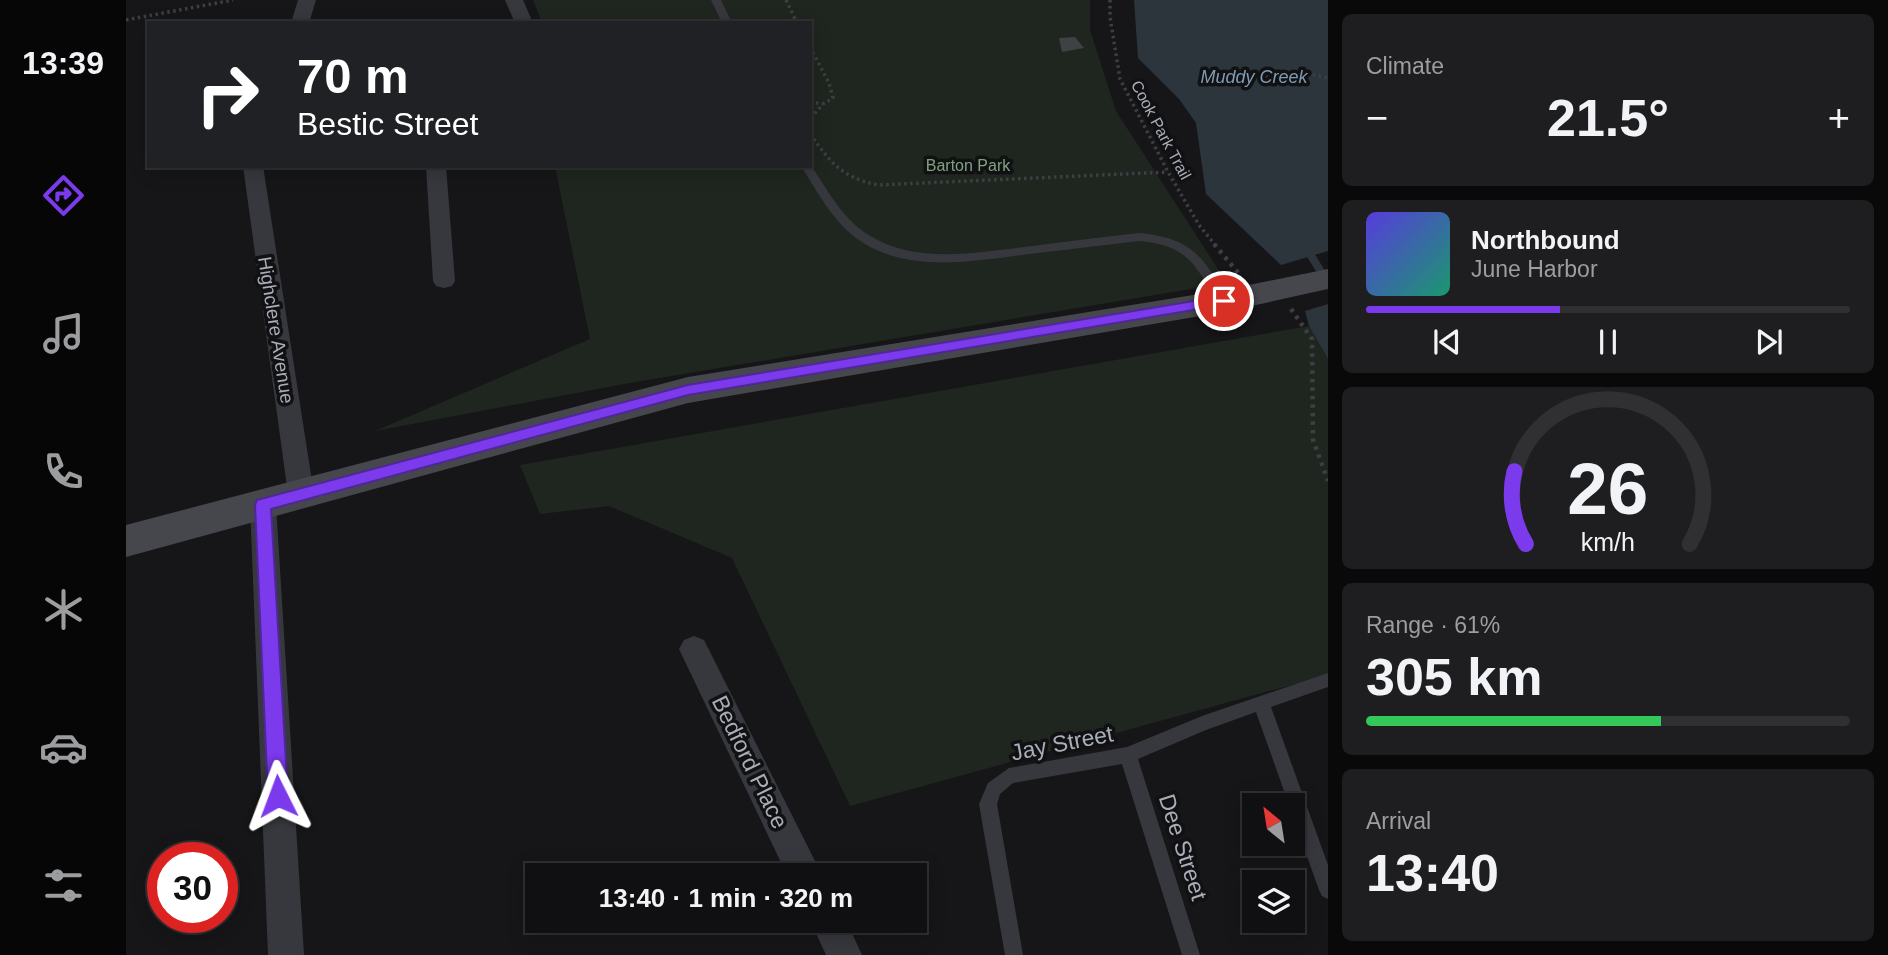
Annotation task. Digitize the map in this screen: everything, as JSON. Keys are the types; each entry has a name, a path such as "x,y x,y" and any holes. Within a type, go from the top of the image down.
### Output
{"main road":[{"path":"126,541 688,390 1224,301 1298,297 1328,279"}],"street":[{"path":"300,21 307,0"},
{"path":"514,0 523,21"},
{"name":"Highclere Avenue","path":"253,168 301,494"},
{"path":"436,168 444,281"},
{"path":"263,505 286,955"},
{"name":"Bedford Place","path":"694,649 799,863"},
{"path":"833,933 844,955"}],"lane":[{"path":"716,0 726,21"},
{"path":"807,168 838,215 850,227 865,239 901,253 939,258 970,257 1158,237 1179,244 1193,254 1224,301"},
{"name":"Jay Street","path":"1014,955 988,804 994,789 1009,776 1128,755 1328,680"},
{"path":"1261,703 1328,890"},
{"name":"Dee Street","path":"1128,755 1191,955"}],"path":[{"path":"126,20 233,0"},
{"path":"786,0 797,21"},
{"name":"Cook Park Trail","path":"1110,0 1119,79 1168,173 1199,225 1241,276 1252,274"},
{"path":"812,51 829,83 833,98 823,104 812,117"},
{"path":"1301,72 1328,78"},
{"path":"812,102 823,104"},
{"path":"812,137 837,170 851,180 878,185 1168,173"},
{"path":"1298,297 1290,309 1312,339 1313,440 1328,481"}],"green space":[{"name":"Barton Park","path":"533,0 1090,0 1090,30 1116,111 1227,283 624,384 375,431 590,339 555,168 812,168 812,21 541,21"},
{"path":"1309,326 1328,359 1328,675 850,806 732,558 609,506 540,514 520,465"}],"water":[{"name":"Muddy Creek","path":"1134,0 1328,0 1328,251 1281,265 1206,194 1196,123 1179,99 1138,58"},
{"path":"1328,304 1328,359 1309,326 1305,311"}],"building":[{"path":"1075,37 1084,48 1062,52 1059,38"}],"waterway":[{"name":"Muddy Creek","path":"1305,246 1328,283"}],"route":[{"path":"278,796 263,505 688,390 1224,301"}]}
